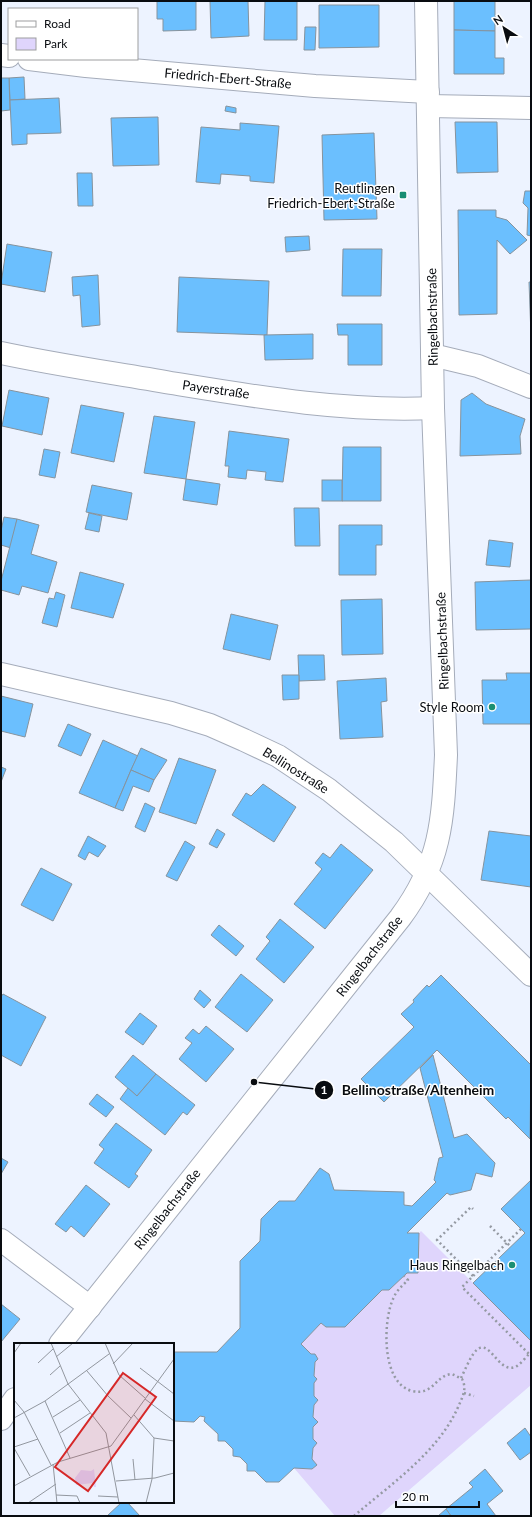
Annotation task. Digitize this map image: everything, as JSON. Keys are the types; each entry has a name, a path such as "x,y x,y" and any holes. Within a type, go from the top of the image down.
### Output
{"street":[{"name":"Ringelbachstraße","path":"61,1343 400,918 416,894 427,873 433,857 438,836 444,791 446,755 433,408 426,1"},
{"name":"Friedrich-Ebert-Straße","path":"37,60 86,66 315,86 428,99 531,108"},
{"name":"Payerstraße","path":"1,353 205,388 343,407 391,410 433,408"},
{"path":"432,355 478,366 531,387"},
{"name":"Bellinostraße","path":"1,674 171,713 210,725 278,756 329,790 394,842 531,976"},
{"path":"1,1240 90,1308"},
{"path":"1,1419 14,1400"}],"path":[{"path":"473,1276 437,1240 471,1207 474,1209"},
{"path":"490,1226 510,1247"},
{"path":"461,1378 474,1353 478,1349 489,1349 500,1363 509,1368 516,1366 530,1355 462,1287 521,1229"},
{"path":"354,1516 428,1451 449,1424 464,1393 465,1385 461,1378 456,1375 448,1374 442,1377 430,1389 417,1392 404,1387 395,1378 387,1352 386,1325 393,1298 398,1290 408,1280 404,1276"},
{"path":"464,1393 474,1396"}],"green space":[{"path":"421,1231 531,1341 531,1385 379,1516 335,1516 294,1468 312,1469 317,1465 312,1459 313,1448 317,1443 313,1439 314,1405 318,1400 314,1396 314,1383 317,1379 314,1376 315,1362 318,1359 315,1354 311,1354 301,1344 321,1323 326,1327 382,1290 389,1290 407,1273 418,1273 419,1233"}],"building":[{"path":"157,1 196,1 196,30 163,31 163,19 157,19"},
{"path":"210,1 248,1 249,36 211,38"},
{"path":"265,1 297,1 297,40 264,40"},
{"path":"454,1 495,1 495,31 454,30"},
{"path":"319,5 379,5 379,47 319,48"},
{"path":"305,27 316,27 315,50 304,50"},
{"path":"454,30 495,31 495,58 504,58 504,74 454,74"},
{"path":"24,77 25,99 10,100 9,78"},
{"path":"1,78 9,78 10,110 1,111"},
{"path":"59,98 61,133 27,134 27,144 12,145 10,100"},
{"path":"226,106 236,108 236,113 225,111"},
{"path":"158,117 159,165 113,166 111,118"},
{"path":"455,122 497,122 498,172 457,173"},
{"path":"240,123 279,126 274,183 250,181 250,176 221,174 220,184 196,182 201,127 240,130"},
{"path":"374,133 377,219 324,220 322,135"},
{"path":"77,173 92,173 93,206 78,206"},
{"path":"525,191 531,191 531,236 527,235 528,208 523,203"},
{"path":"458,210 496,210 496,217 507,220 527,240 510,254 497,240 497,314 459,315"},
{"path":"309,236 310,250 286,252 285,237"},
{"path":"7,244 52,252 45,292 1,284"},
{"path":"343,249 382,249 381,296 342,296"},
{"path":"98,275 100,325 82,327 80,295 73,296 72,277"},
{"path":"179,277 269,281 267,335 177,332"},
{"path":"529,282 531,282 531,336"},
{"path":"337,324 382,324 382,365 348,365 348,335 338,335"},
{"path":"313,334 313,359 265,360 264,335"},
{"path":"9,390 49,398 42,435 2,426"},
{"path":"472,393 486,404 525,419 520,436 521,454 460,456 461,400"},
{"path":"81,405 124,413 114,462 71,453"},
{"path":"154,416 195,422 186,479 144,473"},
{"path":"229,431 289,439 283,482 265,480 266,472 247,470 246,479 228,477 229,466 225,466"},
{"path":"343,447 381,447 381,501 342,501"},
{"path":"44,449 60,452 55,478 39,475"},
{"path":"186,479 220,484 217,505 183,500"},
{"path":"322,480 342,480 342,501 322,501"},
{"path":"92,485 132,493 127,520 86,512"},
{"path":"294,508 319,508 320,546 295,546"},
{"path":"89,513 102,516 99,532 85,529"},
{"path":"4,517 17,519 11,548 1,545 1,531"},
{"path":"17,519 39,525 31,554 57,562 48,593 22,586 19,595 1,590 1,581"},
{"path":"339,525 382,525 382,545 376,545 376,575 339,575"},
{"path":"489,540 513,543 510,567 486,565"},
{"path":"80,572 124,584 113,618 71,608"},
{"path":"531,580 531,629 476,630 475,582"},
{"path":"56,592 65,595 57,627 42,623 49,598 54,599"},
{"path":"382,599 383,654 342,655 341,600"},
{"path":"231,614 278,625 270,660 223,649"},
{"path":"298,655 324,655 325,680 299,681"},
{"path":"506,673 531,673 531,724 483,724 482,680 507,680"},
{"path":"282,675 299,675 299,699 283,700"},
{"path":"386,678 387,701 381,702 383,737 340,739 337,681"},
{"path":"1,696 33,704 25,737 1,731"},
{"path":"68,724 91,734 81,756 58,746"},
{"path":"103,740 138,756 115,808 79,793"},
{"path":"141,748 167,760 154,780 131,770"},
{"path":"179,758 216,770 196,824 159,812"},
{"path":"1,767 6,769 1,782"},
{"path":"131,770 154,780 149,792 133,786 123,811 115,808"},
{"path":"263,784 296,807 274,842 232,815 246,793 251,796"},
{"path":"145,803 155,808 145,832 135,827"},
{"path":"217,829 225,834 217,848 209,844"},
{"path":"489,831 531,836 531,887 481,880"},
{"path":"88,836 106,846 98,857 89,852 85,860 78,856"},
{"path":"185,841 195,847 177,881 166,876"},
{"path":"341,844 373,870 325,929 294,904 322,869 315,863 323,853 330,858"},
{"path":"41,868 72,884 53,921 21,905"},
{"path":"280,919 314,947 284,983 256,959 270,941 266,937"},
{"path":"219,925 244,946 236,956 211,935"},
{"path":"241,974 273,1000 247,1032 215,1007"},
{"path":"441,975 531,1065 530,1139 508,1117 506,1119 437,1050 384,1102 361,1079 414,1027 401,1014 414,1002 413,1000 427,985 429,987"},
{"path":"200,990 211,1000 204,1008 194,999"},
{"path":"3,994 46,1017 21,1066 1,1055 1,997"},
{"path":"140,1013 157,1026 143,1045 125,1032"},
{"path":"206,1026 234,1049 206,1082 179,1059 192,1043 185,1038 193,1029 199,1034"},
{"path":"133,1055 156,1074 137,1096 115,1077"},
{"path":"433,1055 454,1138 467,1134 495,1163 492,1177 476,1173 471,1190 450,1195 447,1193 407,1233 419,1233 418,1273 407,1273 389,1290 382,1290 345,1327 326,1327 321,1323 301,1344 311,1354 315,1354 318,1359 315,1362 314,1376 317,1379 314,1383 314,1396 318,1400 314,1405 313,1417 318,1422 313,1427 313,1439 317,1443 313,1448 312,1459 317,1465 312,1469 294,1468 279,1482 266,1482 255,1471 247,1471 247,1464 240,1457 233,1456 233,1449 225,1441 218,1441 218,1434 204,1421 205,1417 200,1416 194,1422 174,1421 174,1352 217,1352 240,1328 240,1261 260,1241 261,1219 279,1201 295,1201 320,1168 329,1174 334,1190 404,1192 404,1205 412,1206 436,1182 434,1180 439,1158 443,1157 420,1068"},
{"path":"156,1074 195,1105 187,1115 183,1112 165,1135 120,1099 128,1088 137,1096"},
{"path":"97,1094 114,1107 106,1117 89,1104"},
{"path":"116,1123 152,1150 135,1174 138,1176 129,1188 94,1163 104,1149 99,1145"},
{"path":"1,1158 8,1162 1,1174"},
{"name":"Haus Ringelbach","path":"531,1180 531,1341 473,1283 525,1233 501,1209"},
{"path":"86,1185 110,1204 84,1237 71,1226 66,1232 55,1224"},
{"path":"1,1304 20,1319 1,1342"},
{"path":"525,1428 531,1437 531,1452 520,1460 507,1443"},
{"path":"485,1469 503,1491 487,1504 496,1516 451,1516 446,1509 473,1487 469,1483"},
{"path":"121,1503 128,1503 140,1516 107,1516"},
{"path":"446,1509 451,1516 438,1516"}],"place":[{"name":"Reutlingen Friedrich-Ebert-Straße","path":"403,195"},
{"name":"Style Room","path":"492,707"},
{"name":"Bellinostraße/Altenheim","path":"254,1082"},
{"name":"Haus Ringelbach","path":"512,1265"}]}
